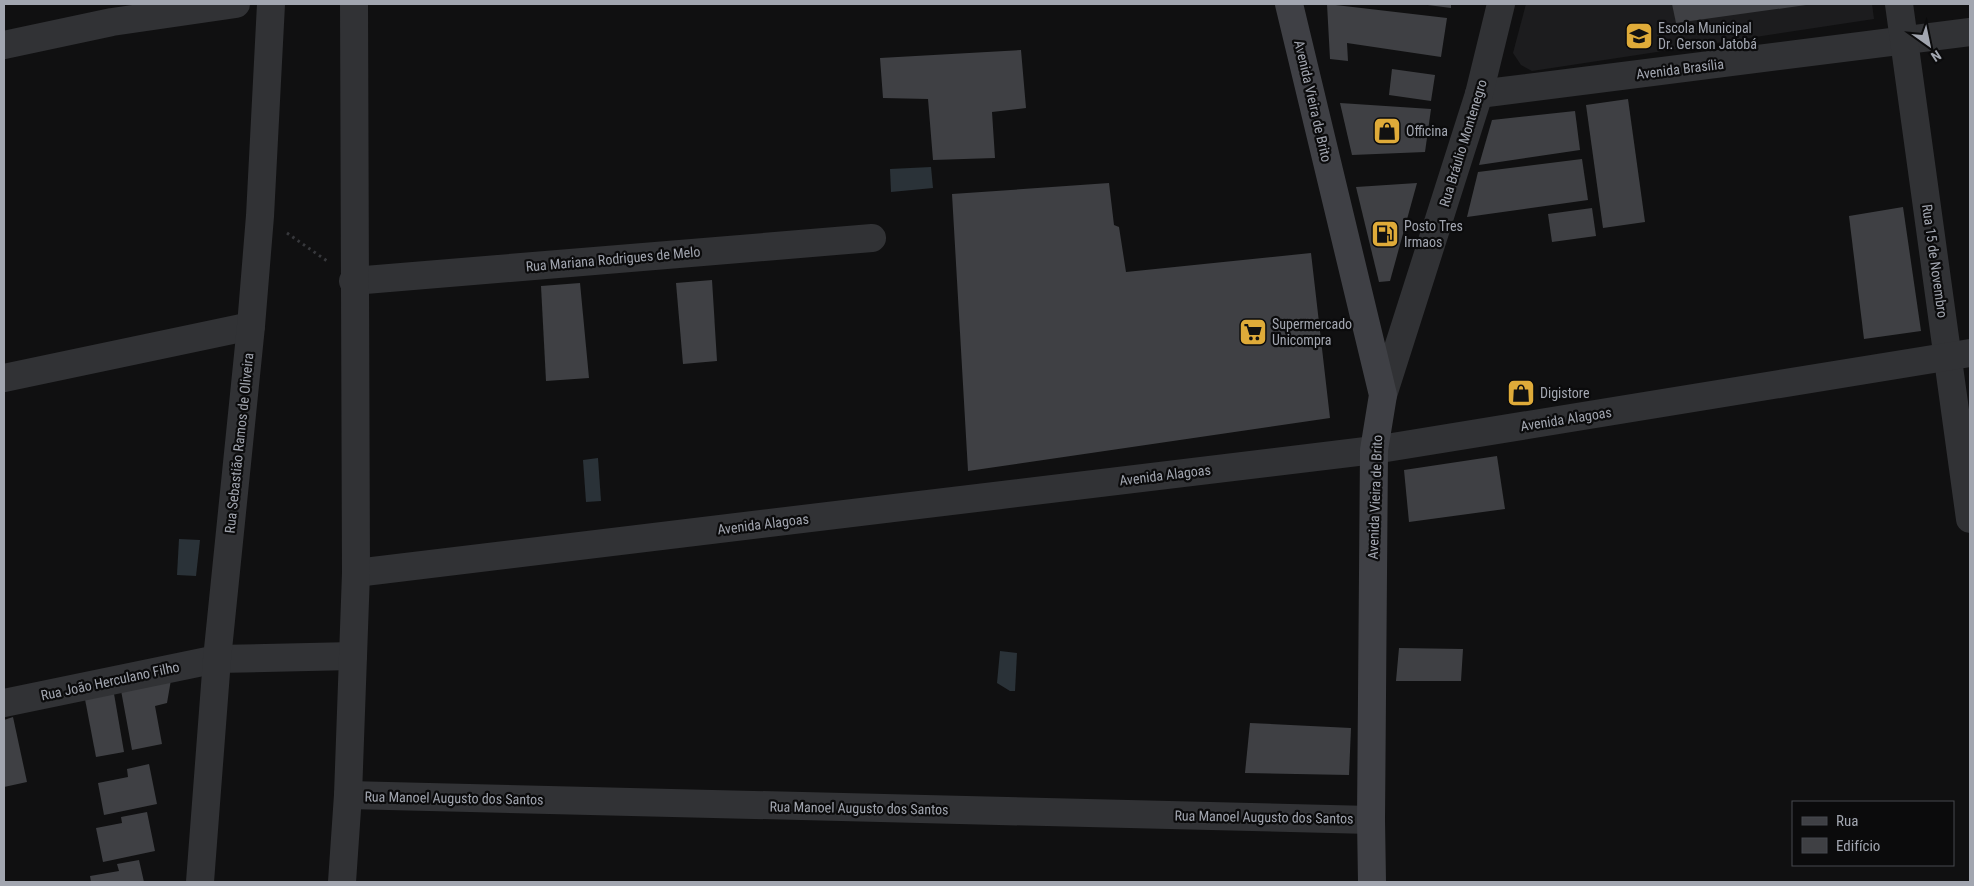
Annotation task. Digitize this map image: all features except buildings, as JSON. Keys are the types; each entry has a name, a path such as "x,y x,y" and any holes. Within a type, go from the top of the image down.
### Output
{"main road":[{"name":"Avenida Vieira de Brito","path":"1290,4 1383,394 1374,450 1372,882"}],"street":[{"path":"4,45 112,22 236,4"},
{"name":"Rua Sebastião Ramos de Oliveira","path":"200,882 217,659 251,326 260,216 272,4"},
{"path":"342,882 348,795 356,573 353,281 354,4"},
{"name":"Rua Bráulio Montenegro","path":"1383,394 1479,94 1501,4"},
{"name":"Rua 15 de Novembro","path":"1900,4 1959,355 1970,519"},
{"name":"Avenida Brasília","path":"1479,94 1970,32"},
{"name":"Rua Mariana Rodrigues de Melo","path":"353,281 872,238"},
{"path":"4,378 251,326"},
{"name":"Avenida Alagoas","path":"356,573 1374,450 1959,355"},
{"name":"Rua João Herculano Filho","path":"4,703 217,659 353,656"},
{"name":"Rua Manoel Augusto dos Santos","path":"348,795 1371,820"}],"path":[{"path":"260,216 283,229 353,281"}],"shaded area":[{"name":"Escola Municipal Dr. Gerson Jatobá","path":"1526,4 1872,4 1874,19 1532,71 1521,65 1513,53"},
{"path":"931,167 933,188 891,192 890,169"},
{"path":"598,458 601,501 586,502 583,460"},
{"path":"179,539 200,540 196,576 177,575"},
{"path":"1000,651 1017,653 1015,691 1010,691 997,683"}],"place":[{"name":"Escola Municipal Dr. Gerson Jatobá","path":"1639,36"},
{"name":"Officina","path":"1387,131"},
{"name":"Posto Tres Irmaos","path":"1385,234"},
{"name":"Supermercado Unicompra","path":"1253,332"},
{"name":"Digistore","path":"1521,393"}]}
